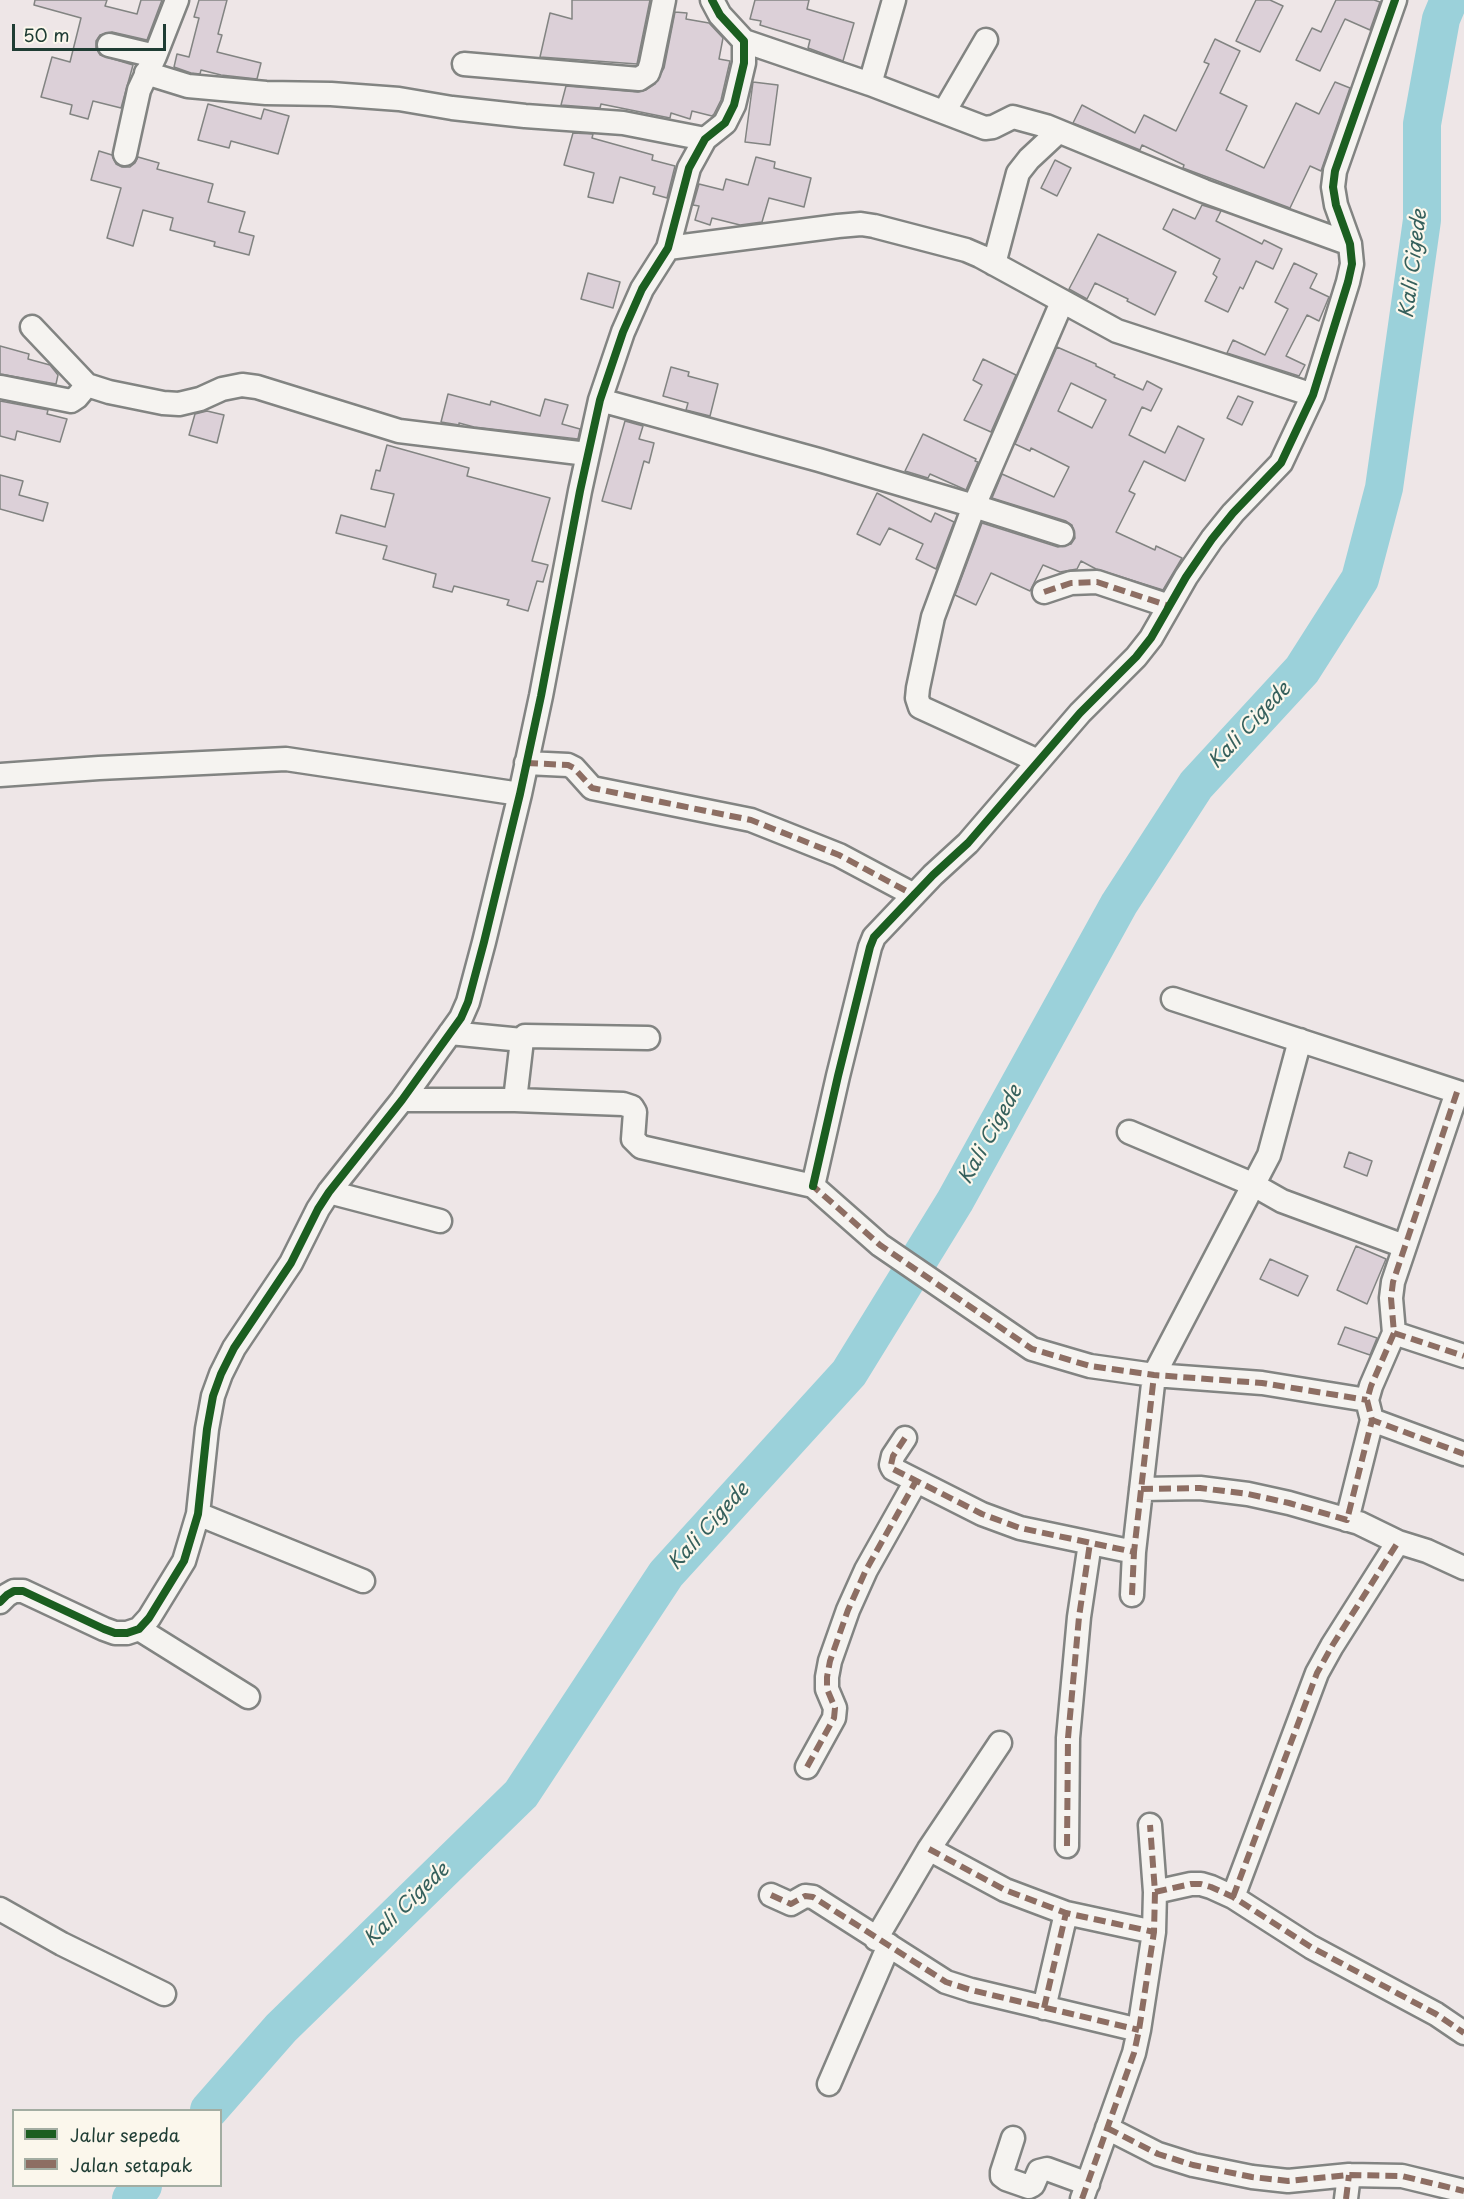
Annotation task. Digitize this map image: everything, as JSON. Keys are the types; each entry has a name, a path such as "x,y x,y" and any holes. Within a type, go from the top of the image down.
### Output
{"street":[{"path":"125,154 134,107 177,0"},
{"path":"464,64 639,79 648,73 651,64 664,0"},
{"path":"712,0 720,15 744,41 870,84 988,129 1012,117 1046,126 1204,191 1350,244"},
{"path":"870,84 894,0"},
{"path":"813,1186 870,947 880,930 968,843 1080,713 1136,657 1151,638 1212,538 1281,463 1313,395 1348,282 1352,264 1350,244 1336,205 1333,187 1335,171 1395,0"},
{"path":"944,112 986,40"},
{"path":"0,1602 7,1594 23,1591 116,1633 127,1633 139,1629 149,1618 184,1561 198,1514 213,1396 234,1348 291,1263 329,1192 402,1100 461,1018 468,1002 520,794 587,454 600,400 623,332 642,289 668,248 689,168 705,139 730,116 744,63 744,41"},
{"path":"109,45 188,86 266,93 332,94 399,99 452,108 525,116 623,123 705,139"},
{"path":"994,264 1018,173 1029,159 1058,132"},
{"path":"668,248 861,224 966,250 1117,331 1313,395"},
{"path":"1038,761 921,708 918,702 918,688 933,617 974,506 1062,302"},
{"path":"32,327 87,385 163,403 179,404 200,399 231,386 242,385 257,387 399,431 587,454"},
{"path":"1,387 70,401 77,397 87,385"},
{"path":"600,400 819,460 1062,534"},
{"path":"1044,592 1071,584 1097,582 1169,606"},
{"path":"0,775 286,759 520,794"},
{"path":"526,763 568,765 574,768 592,788 761,825 839,855 914,894"},
{"path":"1173,999 1460,1093 1393,1282 1391,1298 1394,1333 1371,1386 1370,1410 1347,1520"},
{"path":"450,1033 522,1040"},
{"path":"515,1100 522,1040 525,1036 648,1038"},
{"path":"1132,1595 1134,1552 1154,1375 1274,1142 1279,1114 1300,1040"},
{"path":"402,1100 515,1100 623,1104 632,1107 635,1112 633,1139 641,1147 813,1186 880,1245 1032,1350 1090,1366 1154,1375 1262,1383 1370,1410 1464,1454"},
{"path":"1129,1132 1252,1184 1282,1202 1404,1246"},
{"path":"329,1192 440,1221"},
{"path":"1394,1333 1464,1356"},
{"path":"905,1438 893,1456 891,1465 893,1469 982,1514 1020,1528 1134,1552"},
{"path":"807,1767 834,1718 835,1708 828,1689 827,1677 830,1660 848,1610 866,1570 916,1480"},
{"path":"1141,1489 1200,1488 1248,1494 1289,1503 1359,1523 1398,1542 1427,1551 1464,1568"},
{"path":"198,1514 363,1581"},
{"path":"1233,1897 1317,1673 1398,1542"},
{"path":"1067,1846 1068,1738 1078,1617 1090,1544"},
{"path":"139,1629 248,1697"},
{"path":"829,2084 882,1942 928,1849 1000,1743"},
{"path":"1013,2138 1002,2172 1002,2176 1006,2179 1031,2187 1039,2171 1047,2169 1085,2191 1134,2053 1139,2030 1154,1932 1155,1892 1150,1825"},
{"path":"928,1849 1005,1890 1066,1913 1154,1932"},
{"path":"1155,1892 1201,1884 1233,1897 1311,1947 1436,2014 1464,2033"},
{"path":"771,1895 791,1904 805,1896 813,1897 946,1982 1139,2030"},
{"path":"0,1910 62,1944 164,1994"},
{"path":"1044,2008 1066,1913"},
{"path":"1107,2128 1158,2154 1192,2165 1252,2177 1288,2181 1349,2175 1402,2176 1464,2191"},
{"path":"1346,2199 1349,2175"}],"building":[{"path":"35,0 107,0 105,6 137,14 141,0 162,0 147,40 112,32 100,35 96,41 96,48 100,55 133,65 121,108 93,101 88,119 70,114 72,105 41,97 52,57 70,62 81,18 34,5"},
{"path":"199,0 227,0 218,34 222,35 217,52 261,63 257,79 201,70 200,74 191,73 174,67 177,54 189,57 199,18 194,17"},
{"path":"572,0 650,0 637,64 540,57 550,13 572,19"},
{"path":"755,0 809,0 807,9 854,23 843,61 808,48 810,40 760,25 761,21 750,19"},
{"path":"1256,0 1270,0 1283,6 1260,52 1236,41"},
{"path":"1336,0 1380,2 1370,30 1345,19 1320,71 1296,60 1312,28 1321,32"},
{"path":"675,12 687,13 686,19 709,23 723,38 719,59 730,61 721,100 712,116 692,111 690,119 671,113 670,118 601,104 600,108 561,105 566,86 638,92 655,84 664,68"},
{"path":"1215,39 1240,51 1220,93 1247,106 1226,150 1264,168 1296,103 1319,114 1335,82 1350,88 1321,171 1310,166 1290,208 1183,168 1184,165 1142,145 1140,150 1073,123 1082,105 1135,133 1144,115 1176,131 1209,64 1204,62"},
{"path":"753,82 778,85 770,145 745,142"},
{"path":"208,104 261,119 264,109 289,116 278,154 231,141 229,148 198,140"},
{"path":"573,133 593,134 592,138 653,155 652,160 675,166 667,198 653,194 655,187 620,177 613,203 588,197 594,173 564,165"},
{"path":"99,151 112,155 116,164 122,167 130,167 138,157 159,163 157,169 213,184 208,202 245,212 239,232 254,236 249,255 214,246 215,242 170,230 173,218 143,210 133,246 107,238 121,188 91,180"},
{"path":"756,157 775,162 774,168 811,178 804,207 769,198 762,222 740,225 712,218 710,225 695,220 699,206 693,205 699,184 723,190 726,179 748,185"},
{"path":"1055,160 1071,168 1057,196 1041,188"},
{"path":"1202,205 1221,211 1216,221 1262,244 1264,240 1282,249 1273,269 1256,261 1243,289 1240,287 1228,312 1205,301 1217,277 1213,274 1220,259 1163,229 1173,209 1195,219"},
{"path":"1098,234 1176,272 1155,315 1095,283 1087,299 1069,289"},
{"path":"1294,263 1317,274 1310,288 1329,297 1319,321 1307,315 1286,356 1305,365 1299,376 1227,353 1233,340 1265,355 1288,309 1275,302"},
{"path":"588,273 620,282 613,308 581,299"},
{"path":"0,346 29,354 28,359 50,365 58,375 56,384 0,374"},
{"path":"1057,347 1096,364 1115,375 1114,377 1143,390 1147,381 1162,389 1151,411 1142,407 1129,435 1165,453 1178,426 1204,439 1185,481 1144,461 1129,491 1135,494 1116,532 1155,550 1156,546 1182,558 1163,590 1096,569 1081,561 1077,569 1060,572 1043,565 1030,591 991,573 976,605 955,595 982,523 1058,547 1071,544 1075,538 1072,525 1066,521 992,498 1002,474 1054,497 1069,467 1031,448 1030,451 1015,444","holes":["1071,383 1106,400 1092,428 1058,411"]},
{"path":"983,359 1016,375 991,432 964,420 982,385 973,380"},
{"path":"671,367 689,372 688,376 718,384 710,416 686,410 688,403 663,396"},
{"path":"448,394 490,405 491,401 540,416 545,399 568,405 562,424 580,429 578,439 441,422"},
{"path":"1238,396 1253,402 1242,425 1227,418"},
{"path":"0,401 48,410 47,414 67,419 60,442 17,431 15,440 0,436"},
{"path":"207,411 224,415 217,443 189,435 195,414"},
{"path":"625,421 643,426 639,439 654,443 649,463 644,461 631,509 602,501"},
{"path":"923,434 976,459 975,461 978,462 966,490 930,474 928,478 905,471"},
{"path":"387,445 469,468 467,476 550,498 532,561 548,565 543,582 537,581 528,611 507,605 509,600 454,586 452,592 433,587 436,574 383,559 387,546 336,533 341,515 385,527 394,494 371,489 376,470 380,471"},
{"path":"0,475 23,481 19,495 48,503 43,521 0,509"},
{"path":"877,493 931,522 935,513 954,522 936,569 916,559 923,544 889,528 880,545 857,534"},
{"path":"1349,1152 1372,1161 1367,1176 1344,1167"},
{"path":"1356,1246 1386,1259 1367,1304 1337,1290"},
{"path":"1270,1259 1308,1276 1298,1296 1260,1279"},
{"path":"1345,1327 1377,1338 1370,1355 1338,1344"}],"waterway":[{"name":"Kali Cigede","path":"210,2109 281,2028 521,1794 666,1574 849,1373 955,1201 1119,904 1196,785 1302,670 1360,579 1384,488 1422,220 1422,124 1441,19 1449,0"},
{"name":"Kali Cigede","path":"131,2199 142,2187"}],"marked path":[{"path":"1044,592 1071,583 1097,582 1169,606"},
{"path":"526,763 568,765 574,768 592,788 751,820 839,855 914,895"},
{"path":"1457,1092 1393,1282 1391,1298 1394,1333 1367,1400 1372,1420 1464,1454"},
{"path":"814,1182 813,1186 880,1245 1032,1349 1090,1366 1154,1375 1262,1383 1367,1400"},
{"path":"1394,1333 1464,1356"},
{"path":"905,1438 893,1456 891,1465 893,1469 982,1514 1020,1528 1134,1552 1154,1375"},
{"path":"1141,1489 1200,1488 1248,1494 1347,1520 1372,1420"},
{"path":"807,1767 834,1718 835,1708 827,1689 827,1677 830,1661 848,1610 866,1570 916,1481"},
{"path":"1233,1897 1317,1673 1398,1542"},
{"path":"1067,1846 1068,1738 1079,1617 1090,1543"},
{"path":"1132,1595 1134,1552"},
{"path":"1082,2199 1134,2053 1139,2030 1154,1932 1155,1892 1150,1825"},
{"path":"929,1849 1005,1890 1066,1913 1154,1932"},
{"path":"1155,1892 1201,1884 1233,1897 1311,1947 1436,2014 1464,2033"},
{"path":"771,1895 791,1904 805,1896 813,1897 946,1982 1139,2030"},
{"path":"1044,2008 1066,1913"},
{"path":"1107,2128 1158,2154 1193,2165 1252,2177 1288,2181 1349,2175 1402,2176 1464,2191"},
{"path":"1346,2199 1349,2175"}],"cycle path":[{"path":"0,1602 14,1591 23,1591 115,1633 127,1633 139,1629 149,1618 184,1561 198,1514 213,1396 234,1348 291,1263 329,1192 402,1100 461,1018 468,1002 484,942 520,794 600,400 623,332 642,289 668,248 689,168 705,139 725,123 734,105 744,63 744,41 720,15 712,0"},
{"path":"813,1186 838,1076 874,937 933,875 968,843 1080,713 1136,657 1151,638 1186,577 1212,539 1233,513 1281,463 1313,395 1348,282 1352,264 1350,244 1336,205 1333,187 1335,171 1395,0"}]}
